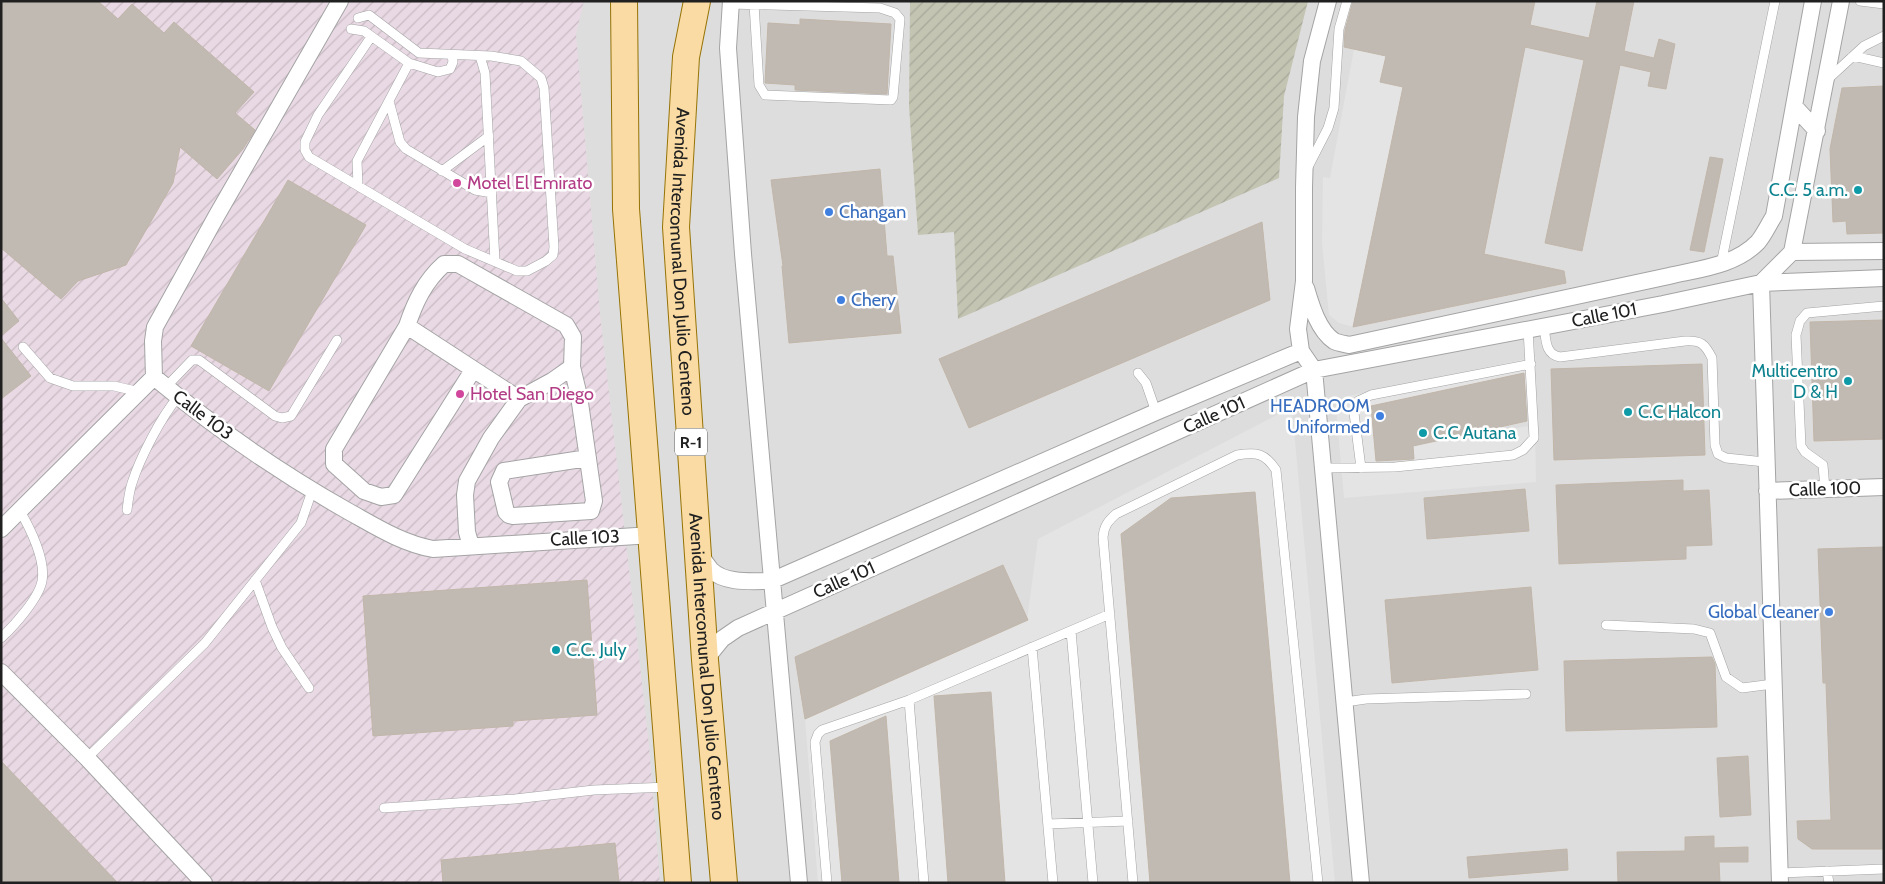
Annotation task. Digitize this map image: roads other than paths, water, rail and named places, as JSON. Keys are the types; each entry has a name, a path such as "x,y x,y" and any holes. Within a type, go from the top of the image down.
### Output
{"main road":[{"path":"624,1 626,209 678,883"},
{"path":"678,1 686,57"},
{"name":"Avenida Intercomunal Don Julio Centeno","path":"697,1 686,57 676,227 705,660 724,883"}],"street":[{"path":"1,529 140,392 166,387 153,341 156,327 217,215 340,1"},
{"path":"1328,1 1312,61 1306,117 1304,281 1298,329 1301,351 1314,370 1360,883"},
{"path":"1304,281 1312,311 1323,328 1334,341 1349,345 1656,279 1721,264 1734,258 1758,242 1774,216 1813,1"},
{"path":"1780,878 1765,462 1761,283 1792,252 1842,1"},
{"path":"731,3 729,58 744,264 799,883"},
{"path":"1794,106 1817,131"},
{"path":"1792,252 1884,251"},
{"path":"473,370 394,494 380,498 364,491 334,464 334,449 407,326 414,305 432,275 444,264 458,264 566,325 573,337 572,367 580,396 594,501 591,511 513,516 506,512 499,482 504,471 588,458"},
{"name":"Calle 101","path":"705,660 722,639 738,628 1314,370 1663,304 1761,283 1884,278"},
{"path":"1656,279 1663,304"},
{"path":"407,326 519,399"},
{"name":"Calle 101","path":"699,553 711,570 724,578 771,581 1156,412 1301,351"},
{"path":"471,546 467,532 465,494 467,481 491,438 519,399 552,381 572,367"},
{"name":"Calle 103","path":"166,387 248,448 312,491 382,530 414,545 434,548 652,534"},
{"name":"Calle 100","path":"1767,491 1884,487"},
{"path":"1,672 88,758 204,883"}],"lane":[{"path":"1305,172 1328,128 1334,108 1339,29 1346,1"},
{"path":"1721,264 1776,1"},
{"path":"1860,1 1884,4"},
{"path":"731,3 880,8 895,13 900,19 893,97 890,100 765,95 759,85 754,4"},
{"path":"358,18 369,15 419,53 491,56 520,61 541,78 544,88 554,247 553,255 546,261 527,271 517,271 465,249 308,157 305,150 305,142 318,115 371,37"},
{"path":"351,29 364,30 371,37 409,63 438,72 450,69 453,62 452,55"},
{"path":"1826,80 1864,46 1884,36"},
{"path":"480,56 485,73 496,261"},
{"path":"1853,56 1884,63"},
{"path":"358,185 357,161 409,63"},
{"path":"389,101 400,142 406,149 475,190 492,194"},
{"path":"442,170 489,136"},
{"path":"1825,489 1823,465 1805,452 1801,446 1796,334 1800,321 1807,313 1884,306"},
{"path":"1544,326 1549,352 1553,356 1560,357 1695,340 1706,346 1712,358 1715,445 1718,454 1726,458 1765,462"},
{"path":"1323,468 1417,465 1513,454 1523,450 1534,438 1528,329"},
{"path":"127,510 132,484 150,444 172,404 166,387 192,360 199,360 275,416 282,418 291,416 337,340"},
{"path":"22,347 50,378 73,386 114,386 140,392"},
{"path":"1361,468 1354,413 1358,401 1370,395 1531,364"},
{"path":"1138,373 1146,383 1156,412"},
{"path":"1133,883 1103,537 1107,522 1116,514 1237,454 1252,452 1269,460 1276,470 1318,883"},
{"path":"88,758 205,643 301,523 312,491"},
{"path":"1,638 30,605 42,583 43,571 31,530 20,511"},
{"path":"255,580 272,627 282,648 309,688"},
{"path":"827,883 815,742 818,734 831,726 909,700 1110,614"},
{"path":"1606,625 1694,629 1710,633 1726,677 1742,688 1773,684"},
{"path":"1071,631 1093,883"},
{"path":"1032,648 1052,883"},
{"path":"1345,702 1366,698 1526,694"},
{"path":"909,700 924,883"},
{"path":"384,808 514,799 594,790 671,787"},
{"path":"1048,824 1128,822"},
{"path":"1780,878 1827,871 1884,869"},
{"path":"1827,871 1829,883"}],"place":[{"name":"Motel El Emirato","path":"457,183"},
{"name":"C.C. 5 a.m.","path":"1858,190"},
{"name":"Changan","path":"829,212"},
{"name":"Chery","path":"841,300"},
{"name":"Multicentro D & H","path":"1848,381"},
{"name":"Hotel San Diego","path":"460,394"},
{"name":"C.C Halcon","path":"1628,412"},
{"name":"HEADROOM Uniformed","path":"1380,416"},
{"name":"C.C Autana","path":"1423,433"},
{"name":"Global Cleaner","path":"1829,612"},
{"name":"C.C. July","path":"556,650"}]}
